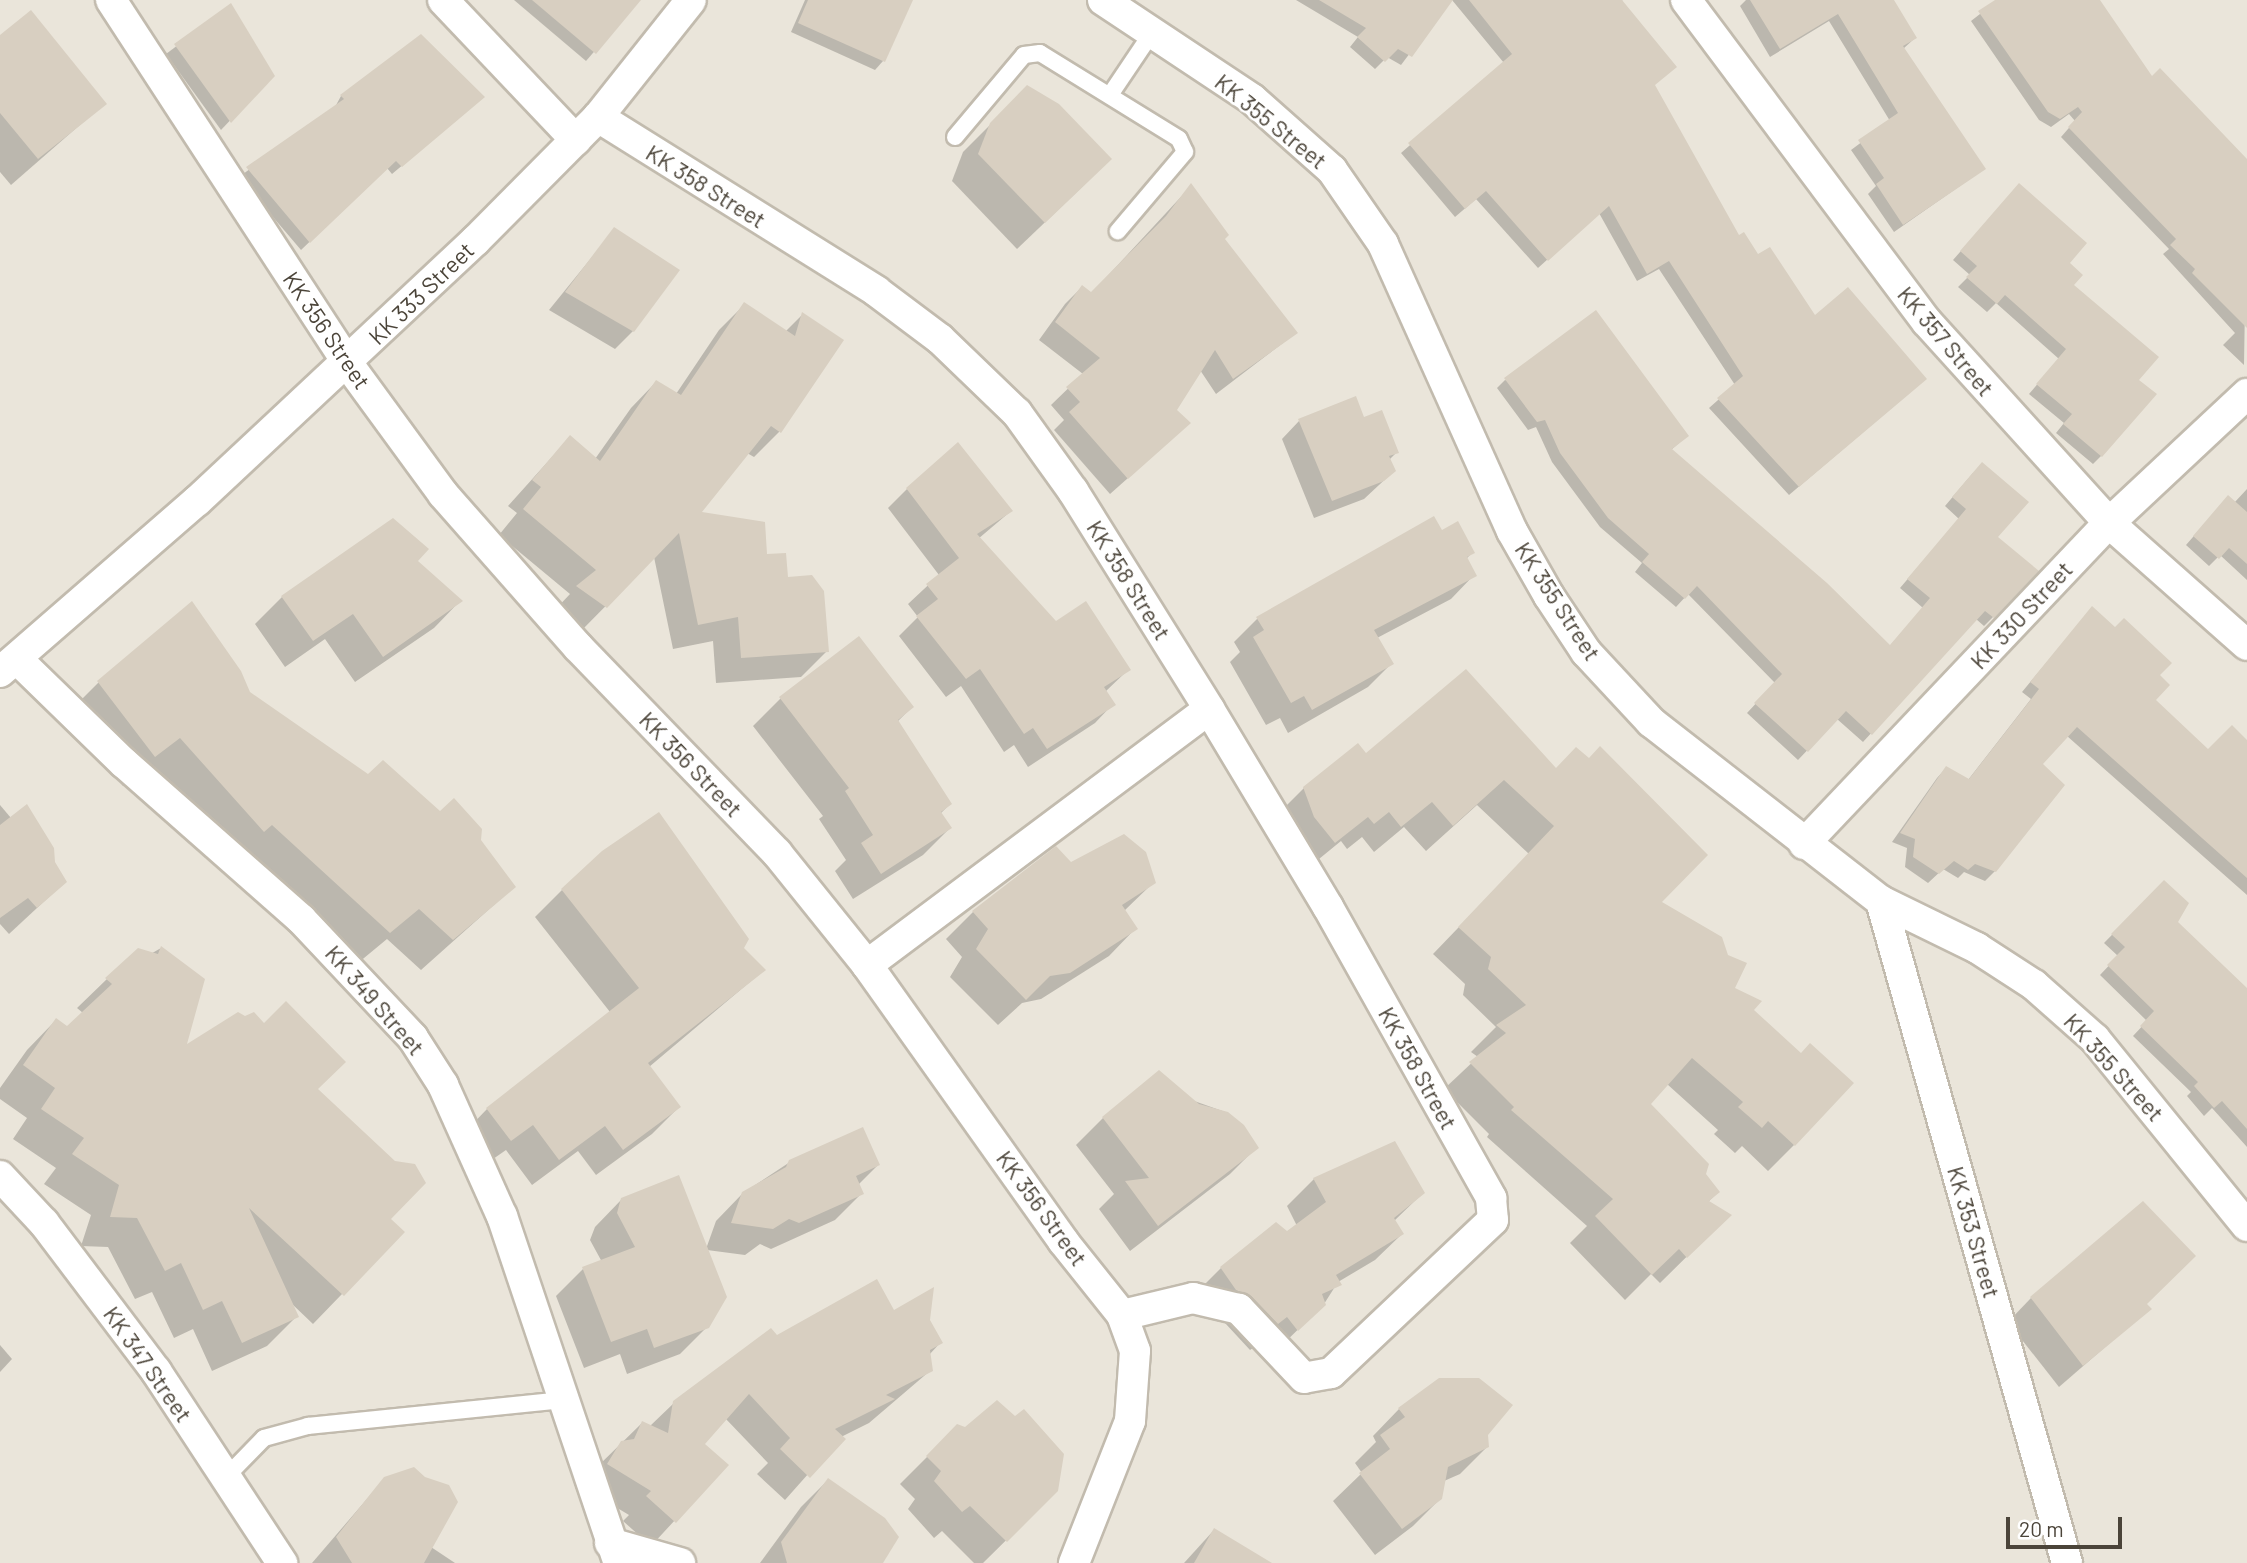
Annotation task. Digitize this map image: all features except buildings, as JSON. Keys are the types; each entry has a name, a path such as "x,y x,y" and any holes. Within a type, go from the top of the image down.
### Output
{"street":[{"name":"KK 356 Street","path":"111,0 348,364 443,494 578,647 777,853 867,965 1063,1241 1122,1315 1135,1351 1132,1409 1121,1450 1074,1563"},
{"path":"443,0 576,141"},
{"name":"KK 333 Street","path":"9,666 348,364 576,141 691,0"},
{"name":"KK 355 Street","path":"1103,0 1252,99 1332,170 1382,244 1513,531 1586,652 1651,722 1804,844 1881,901 1977,948 2034,985 2085,1030 2247,1226"},
{"name":"KK 357 Street","path":"1686,0 1927,322 2109,523 2247,645"},
{"name":"KK 358 Street","path":"598,117 876,291 940,339 1017,413 1073,491 1209,709 1328,907 1491,1198 1493,1220 1331,1373 1304,1378 1239,1309 1193,1298 1122,1315"},
{"name":"KK 330 Street","path":"1804,844 2109,523 2247,394"},
{"name":"KK 349 Street","path":"9,666 302,919 413,1038 443,1085 502,1216 614,1553"},
{"path":"867,965 1209,709"},
{"name":"KK 353 Street","path":"1881,901 2067,1563"},
{"name":"KK 347 Street","path":"0,1176 44,1223 156,1371 282,1563"},
{"path":"614,1553 680,1563"}],"lane":[{"path":"1110,95 1153,31"},
{"path":"955,136 1024,55 1040,53 1179,139 1185,152 1118,231"},
{"path":"225,1478 264,1438 309,1426 563,1400"}],"shaded area":[{"path":"0,0 2247,0 2247,1563 0,1563"}]}
